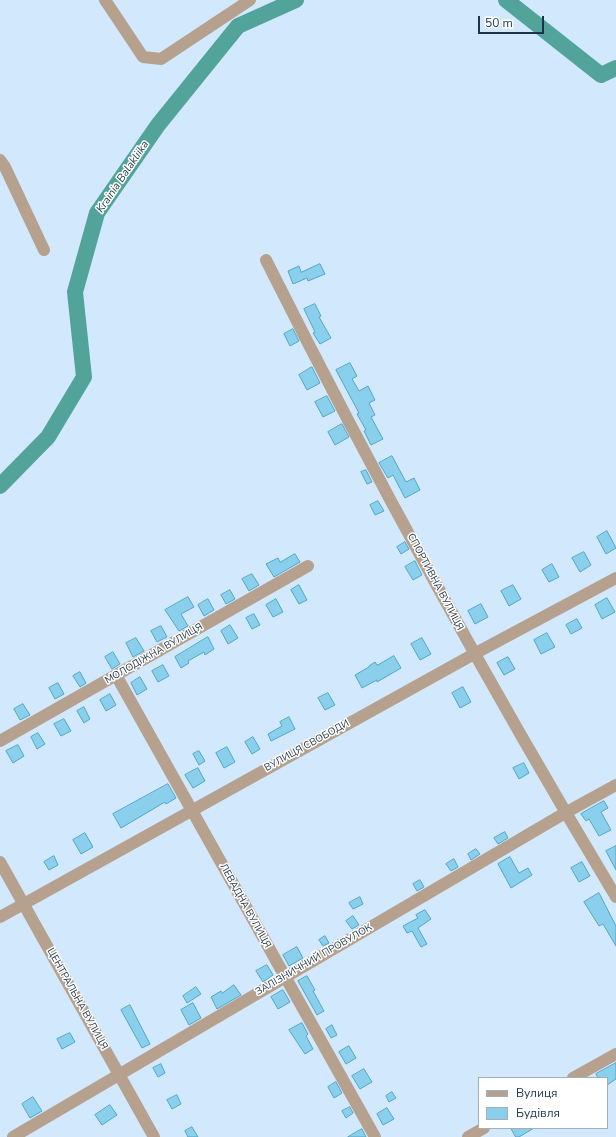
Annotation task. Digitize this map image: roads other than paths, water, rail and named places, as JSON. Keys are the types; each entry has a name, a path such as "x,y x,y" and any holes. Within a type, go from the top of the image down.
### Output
{"street":[{"path":"105,0 143,57 161,59 250,0"},
{"path":"0,160 5,167 44,250"},
{"name":"СПОРТИВНА ВУЛИЦЯ","path":"266,260 321,369 474,654 565,813 616,897"},
{"name":"МОЛОДІЖНА ВУЛИЦЯ","path":"0,741 308,566"},
{"name":"ВУЛИЦЯ СВОБОДИ","path":"0,917 474,654 616,578"},
{"name":"ЛЕВАДНА ВУЛИЦЯ","path":"116,675 374,1137"},
{"name":"ЗАЛІЗНИЧНИЙ ПРОВУЛОК","path":"13,1137 565,813 616,786"},
{"name":"ЦЕНТРАЛЬНА ВУЛИЦЯ","path":"0,862 154,1137"},
{"path":"575,1077 616,1054"},
{"path":"468,1137 482,1129"}],"waterway":[{"name":"Krainia Balakliika","path":"0,486 48,437 84,377 75,292 97,213 158,125 238,26 296,0"},
{"name":"Krainia Balakliika","path":"506,0 601,75 616,68"}]}
